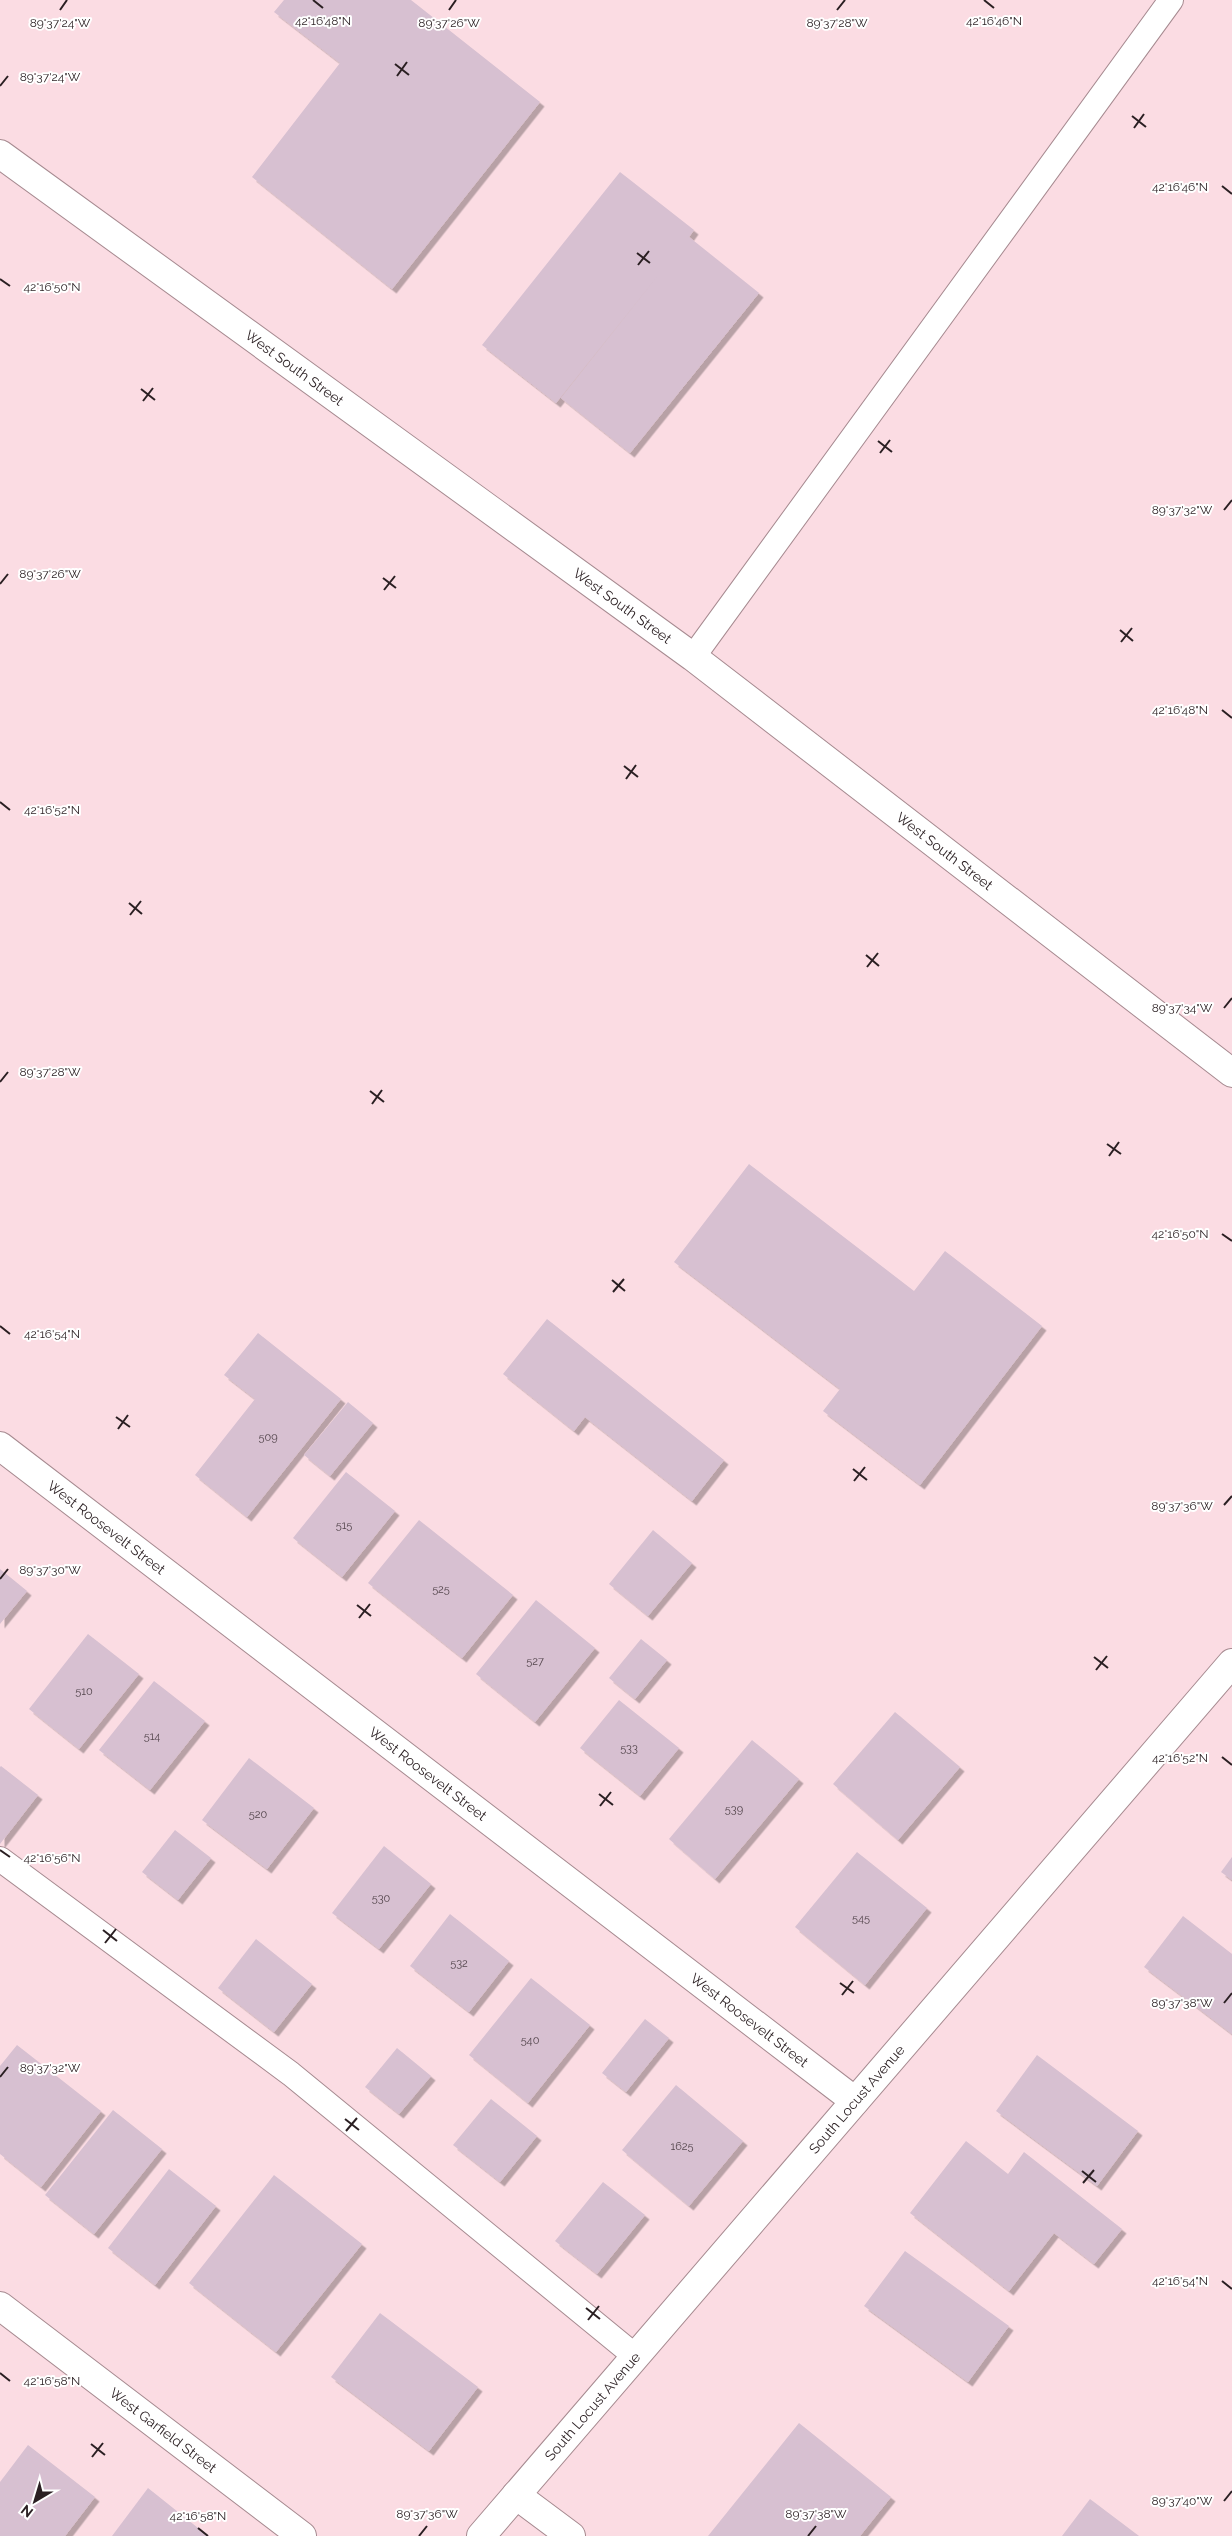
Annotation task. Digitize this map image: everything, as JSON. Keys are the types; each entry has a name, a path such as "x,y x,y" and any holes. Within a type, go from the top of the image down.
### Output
{"street":[{"name":"West South Street","path":"0,154 693,657 1232,1073"},
{"name":"West Roosevelt Street","path":"0,1446 855,2101"},
{"name":"South Locust Avenue","path":"481,2536 1232,1663"},
{"name":"West Garfield Street","path":"0,2306 302,2536"},
{"path":"516,2495 571,2536"}],"lane":[{"path":"693,657 1171,0"},
{"path":"0,1859 291,2074 634,2356"}],"building":[{"path":"284,0 411,0 540,102 392,289 252,177 340,63 274,12"},
{"path":"620,172 694,230 689,237 759,293 630,453 561,398 660,273 556,403 482,345"},
{"path":"749,1164 914,1291 945,1251 1042,1326 920,1485 823,1411 840,1389 674,1262"},
{"path":"547,1319 724,1460 692,1501 585,1417 574,1431 503,1374"},
{"path":"258,1333 341,1399 247,1517 195,1475 255,1399 224,1375"},
{"path":"348,1402 373,1423 330,1476 304,1455"},
{"path":"346,1472 395,1511 342,1577 293,1538"},
{"path":"419,1520 513,1595 462,1658 368,1583"},
{"path":"653,1530 692,1563 648,1616 609,1584"},
{"path":"0,1569 27,1591 0,1624"},
{"path":"536,1600 595,1648 535,1722 476,1674"},
{"path":"88,1634 139,1674 79,1749 29,1709"},
{"path":"641,1639 667,1660 635,1699 609,1678"},
{"path":"154,1681 205,1721 150,1790 99,1750"},
{"path":"619,1700 679,1748 640,1796 580,1748"},
{"path":"895,1712 960,1767 898,1840 833,1784"},
{"path":"752,1740 799,1779 715,1879 669,1839"},
{"path":"249,1758 314,1808 267,1869 202,1820"},
{"path":"0,1767 38,1795 0,1844"},
{"path":"175,1830 211,1858 178,1900 142,1872"},
{"path":"384,1846 431,1884 379,1949 332,1913"},
{"path":"857,1852 927,1908 865,1985 795,1927"},
{"path":"1232,1857 1232,1880 1221,1872"},
{"path":"450,1914 509,1961 469,2012 410,1966"},
{"path":"1183,1916 1232,1954 1232,2034 1144,1967"},
{"path":"256,1939 312,1984 274,2032 218,1988"},
{"path":"531,1978 590,2025 528,2103 469,2055"},
{"path":"645,2019 669,2038 626,2092 602,2073"},
{"path":"17,2045 101,2111 41,2187 0,2154 0,2066"},
{"path":"397,2048 431,2076 399,2114 365,2087"},
{"path":"1037,2055 1138,2131 1097,2186 996,2111"},
{"path":"676,2085 743,2141 689,2206 622,2150"},
{"path":"491,2099 537,2136 500,2182 453,2145"},
{"path":"113,2110 162,2149 94,2234 45,2195"},
{"path":"966,2141 1008,2174 1024,2152 1122,2229 1094,2264 1054,2233 1009,2291 910,2213"},
{"path":"169,2169 216,2206 155,2285 108,2248"},
{"path":"274,2175 362,2244 276,2352 189,2283"},
{"path":"603,2182 645,2215 597,2274 555,2241"},
{"path":"905,2251 1009,2326 968,2382 864,2306"},
{"path":"380,2313 478,2387 429,2451 331,2377"},
{"path":"799,2423 891,2497 860,2536 708,2536"},
{"path":"28,2445 95,2497 65,2536 0,2536 0,2482"},
{"path":"148,2488 208,2536 112,2536"},
{"path":"1090,2499 1139,2536 1062,2536"}]}
